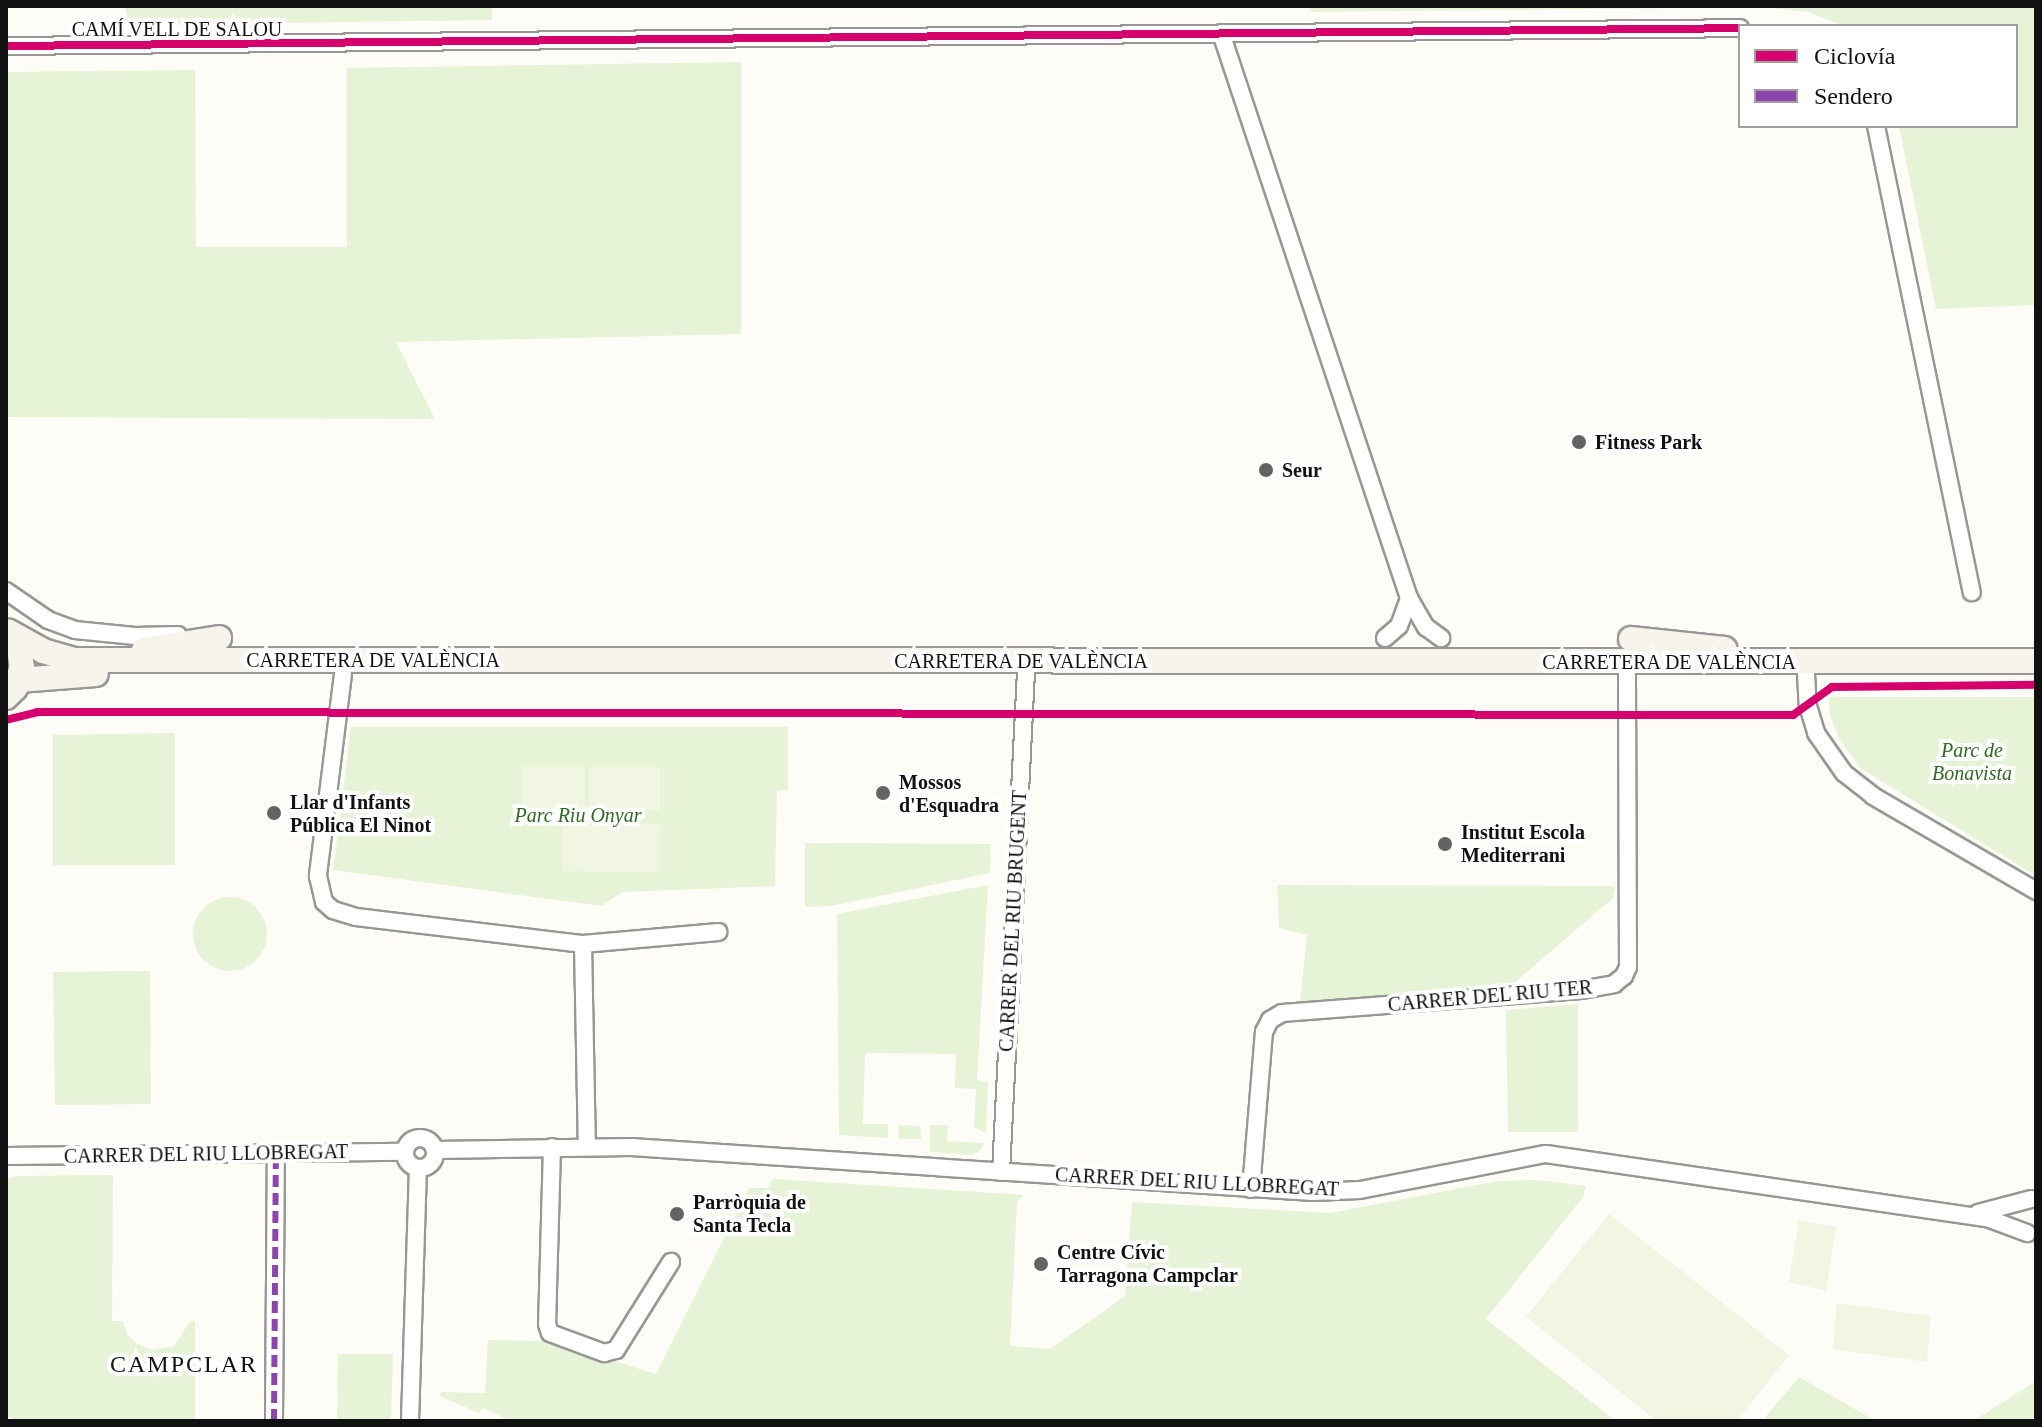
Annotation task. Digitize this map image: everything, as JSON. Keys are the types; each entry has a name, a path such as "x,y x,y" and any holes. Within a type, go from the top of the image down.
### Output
{"main road":[{"path":"8,631 22,659 12,689"},
{"name":"CARRETERA DE VALÈNCIA","path":"8,631 43,651 74,660 2036,661"},
{"path":"119,660 165,644 219,638"},
{"path":"1631,639 1858,662"},
{"name":"CARRETERA DE VALÈNCIA","path":"12,689 71,674 2036,674"}],"street":[{"name":"CAMÍ VELL DE SALOU","path":"6,46 1738,28"},
{"path":"1221,33 1409,598 1426,627 1441,638"},
{"path":"1876,128 1972,592"},
{"name":"CARRETERA DE VALÈNCIA","path":"6,591 48,620 75,630 123,636 219,638"},
{"path":"1385,638 1399,626 1409,598"},
{"name":"CARRER DEL RIU BRUGENT","path":"1001,1172 1026,672"},
{"name":"CARRER DEL RIU TER","path":"1251,1189 1264,1032 1270,1020 1282,1013 1581,990 1614,984 1624,976 1629,955 1627,673"},
{"path":"1806,673 1808,706 1816,733 1844,773 1873,796 2036,891"},
{"path":"343,674 319,861 324,902 333,910 356,917 583,944 718,932"},
{"path":"583,944 587,1146"},
{"path":"422,1138 435,1150 431,1163 418,1168 408,1162 405,1152 411,1141 422,1138"},
{"name":"CARRER DEL RIU LLOBREGAT","path":"435,1150 587,1146 1251,1189 1360,1190 1546,1154 1987,1218 2032,1237"},
{"path":"552,1147 547,1324 550,1333 604,1353 616,1350 671,1262"},
{"path":"274,1421 276,1152"},
{"name":"CARRER DEL RIU LLOBREGAT","path":"6,1156 405,1152"},
{"path":"410,1421 418,1168"},
{"path":"2032,1237 2023,1211 2034,1198"},
{"name":"CARRER DEL RIU LLOBREGAT","path":"1952,1214 1986,1212 2034,1198"}],"green space":[{"path":"126,6 492,6 492,20 126,25"},
{"path":"1310,6 2036,6 2036,305 1936,309 1899,128 2018,128 2018,24 1840,24 1808,12 1765,7 1312,12"},
{"path":"741,62 741,334 396,342 435,419 6,417 6,72 195,70 196,247 347,247 347,68"},
{"name":"Parc de Bonavista","path":"1829,697 2036,697 2036,876 1860,768 1839,738 1830,716"},
{"name":"Parc Riu Onyar","path":"351,727 788,727 788,790 777,790 775,886 622,892 602,906 333,870"},
{"path":"175,733 175,865 53,865 53,735"},
{"path":"522,767 585,767 585,821 522,821"},
{"path":"589,767 660,767 660,810 589,810"},
{"path":"563,823 661,824 660,872 563,871"},
{"path":"805,843 991,844 990,873 831,906 805,907"},
{"path":"988,885 977,1080 988,1082 986,1133 974,1127 976,1089 955,1088 956,1054 865,1053 863,1124 888,1124 888,1138 839,1135 837,914"},
{"path":"1277,885 1615,886 1613,898 1514,983 1300,1003 1307,935 1279,928"},
{"path":"230,897 244,900 256,908 264,920 267,934 264,948 256,960 244,968 230,971 216,968 204,960 196,948 193,934 196,920 204,908 216,900"},
{"path":"150,971 151,1104 55,1105 53,972"},
{"path":"1578,1004 1578,1132 1508,1132 1506,1010"},
{"path":"899,1125 920,1126 921,1139 899,1139"},
{"path":"930,1125 948,1125 947,1141 984,1143 981,1150 972,1155 930,1152"},
{"path":"113,1175 112,1321 123,1321 127,1334 137,1344 153,1350 174,1346 190,1321 195,1321 195,1421 17,1421 6,1415 6,1179 19,1176"},
{"path":"773,1179 1024,1195 1017,1202 1010,1346 1050,1349 1125,1296 1132,1202 1330,1213 1498,1181 1536,1180 1586,1186 1583,1197 1486,1319 1616,1421 511,1421 483,1408 479,1413 440,1396 441,1392 485,1393 488,1340 549,1341 656,1374 749,1188 768,1188"},
{"path":"1609,1214 1789,1355 1737,1421 1657,1421 1526,1317"},
{"path":"1799,1220 1836,1227 1826,1291 1789,1282"},
{"path":"1837,1303 1931,1316 1927,1362 1833,1349"},
{"path":"338,1354 393,1354 391,1421 337,1421"},
{"path":"1799,1377 1876,1421 1762,1421"},
{"path":"2036,1381 2036,1421 1975,1421 1975,1420"}],"marked path":[{"path":"274,1421 276,1152"}],"cycle path":[{"path":"6,46 1738,28"},
{"path":"6,720 37,712 1793,715 1832,687 2036,685"}],"place":[{"name":"Fitness Park","path":"1579,442"},
{"name":"Seur","path":"1266,470"},
{"name":"Mossos d'Esquadra","path":"883,793"},
{"name":"Llar d'Infants Pública El Ninot","path":"274,813"},
{"name":"Institut Escola Mediterrani","path":"1445,844"},
{"name":"Parròquia de Santa Tecla","path":"677,1214"},
{"name":"Centre Cívic Tarragona Campclar","path":"1041,1264"}],"district":[{"name":"CAMPCLAR","path":"184,1365"}]}
